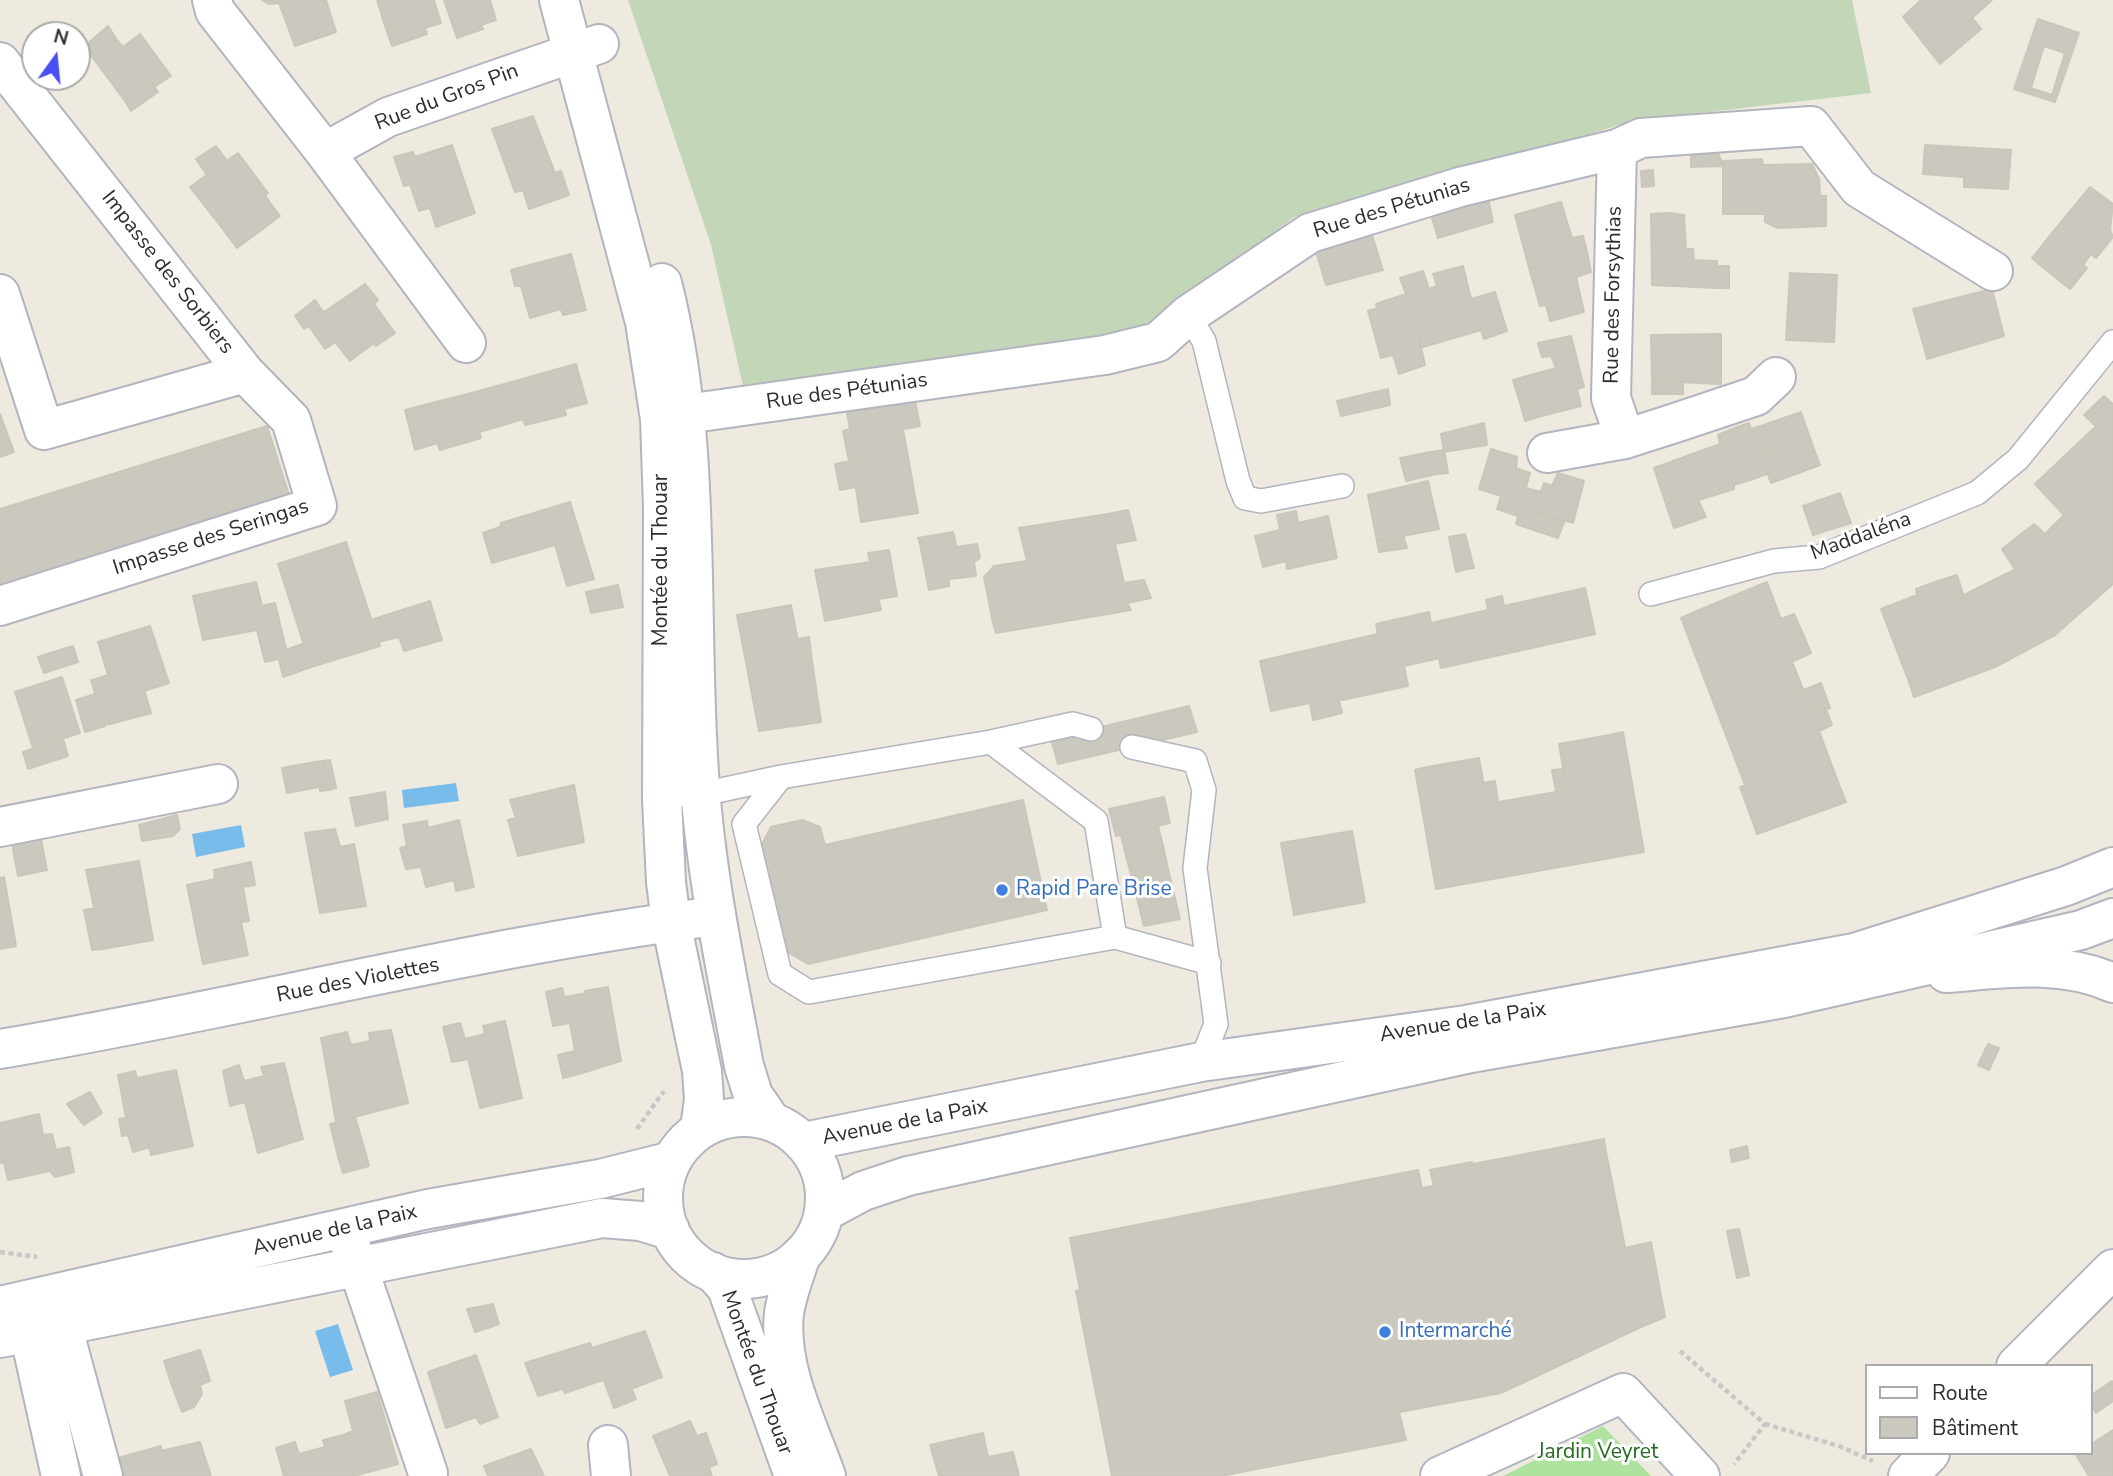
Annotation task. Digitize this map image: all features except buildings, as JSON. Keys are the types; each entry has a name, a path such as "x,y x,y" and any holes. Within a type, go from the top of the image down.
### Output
{"street":[{"path":"212,0 215,11 325,152 466,343"},
{"name":"Montée du Thouar","path":"559,0 587,48 677,343 686,414 700,795 706,858 744,1066 753,1095 771,1121"},
{"name":"Montée du Thouar","path":"587,0 587,48 645,322 660,419 663,508 662,800 670,922 702,1071 704,1099 700,1129"},
{"name":"Rue du Gros Pin","path":"325,152 388,117 587,48"},
{"name":"Impasse des Sorbiers","path":"0,62 245,373 44,430 0,294"},
{"name":"Rue des Pétunias","path":"686,414 1105,355 1158,342 1188,315 1310,233 1460,187 1617,149 1641,138 1811,126 1859,188 1993,271"},
{"name":"Rue des Forsythias","path":"1617,149 1611,398 1625,439"},
{"name":"Impasse des Seringas","path":"0,607 317,506 291,420 245,373"},
{"path":"1547,453 1625,439 1756,396 1776,377"},
{"path":"0,827 218,784"},
{"name":"Avenue de la Paix","path":"803,1142 1201,1062 1465,1025 1854,953 2066,886 2113,867"},
{"name":"Rue des Violettes","path":"0,1049 111,1030 624,928 716,916"},
{"name":"Avenue de la Paix","path":"824,1212 863,1191 908,1176 1471,1053 1784,998 2081,930 2113,918"},
{"path":"1874,978 2053,967 2079,971 2113,983"},
{"path":"735,1117 771,1121 803,1142 821,1175 825,1187 820,1228 802,1255 769,1275 731,1277 713,1272 688,1255 670,1230 664,1207 664,1183 672,1161 684,1143 700,1129 735,1117"},
{"name":"Avenue de la Paix","path":"17,1317 351,1247 428,1209 600,1179 672,1161"},
{"name":"Avenue de la Paix","path":"17,1317 351,1247 603,1218 640,1221 670,1230"},
{"path":"351,1247 428,1473"},
{"name":"Montée du Thouar","path":"802,1255 785,1311 783,1335 791,1378 826,1476"},
{"path":"2018,1364 2113,1269"},
{"name":"Montée du Thouar","path":"713,1272 727,1288 794,1476"},
{"path":"17,1317 61,1476"},
{"path":"17,1317 103,1476"},
{"path":"1440,1476 1623,1393 1716,1471"},
{"path":"1908,1476 1928,1455"}],"lane":[{"path":"1188,315 1204,341 1237,481 1245,498 1261,501 1342,486"},
{"name":"Maddaléna","path":"1651,594 1774,561 1818,557 1976,493 2018,459 2113,342"},
{"path":"662,800 991,742 1073,724 1091,729"},
{"path":"991,742 1096,821 1115,937"},
{"path":"1132,747 1195,761 1204,790 1195,868 1216,1024 1201,1062"},
{"path":"781,777 744,824 779,974 809,992 1115,937 1209,962"}],"path":[{"path":"1680,1351 1765,1424 1839,1446 1908,1476"},
{"path":"1716,1471 1765,1424"}],"green space":[{"path":"628,0 1852,0 1871,93 1632,121 1492,164 1294,217 1139,333 743,386 711,245"},
{"name":"Jardin Veyret","path":"1603,1426 1651,1476 1503,1476"}],"water":[{"path":"456,783 459,801 404,808 402,790"},
{"path":"241,825 245,847 196,857 192,834"},
{"path":"338,1324 353,1370 330,1377 315,1331"}],"place":[{"name":"Rapid Pare Brise","path":"1002,890"},
{"name":"Intermarché","path":"1385,1332"}]}
